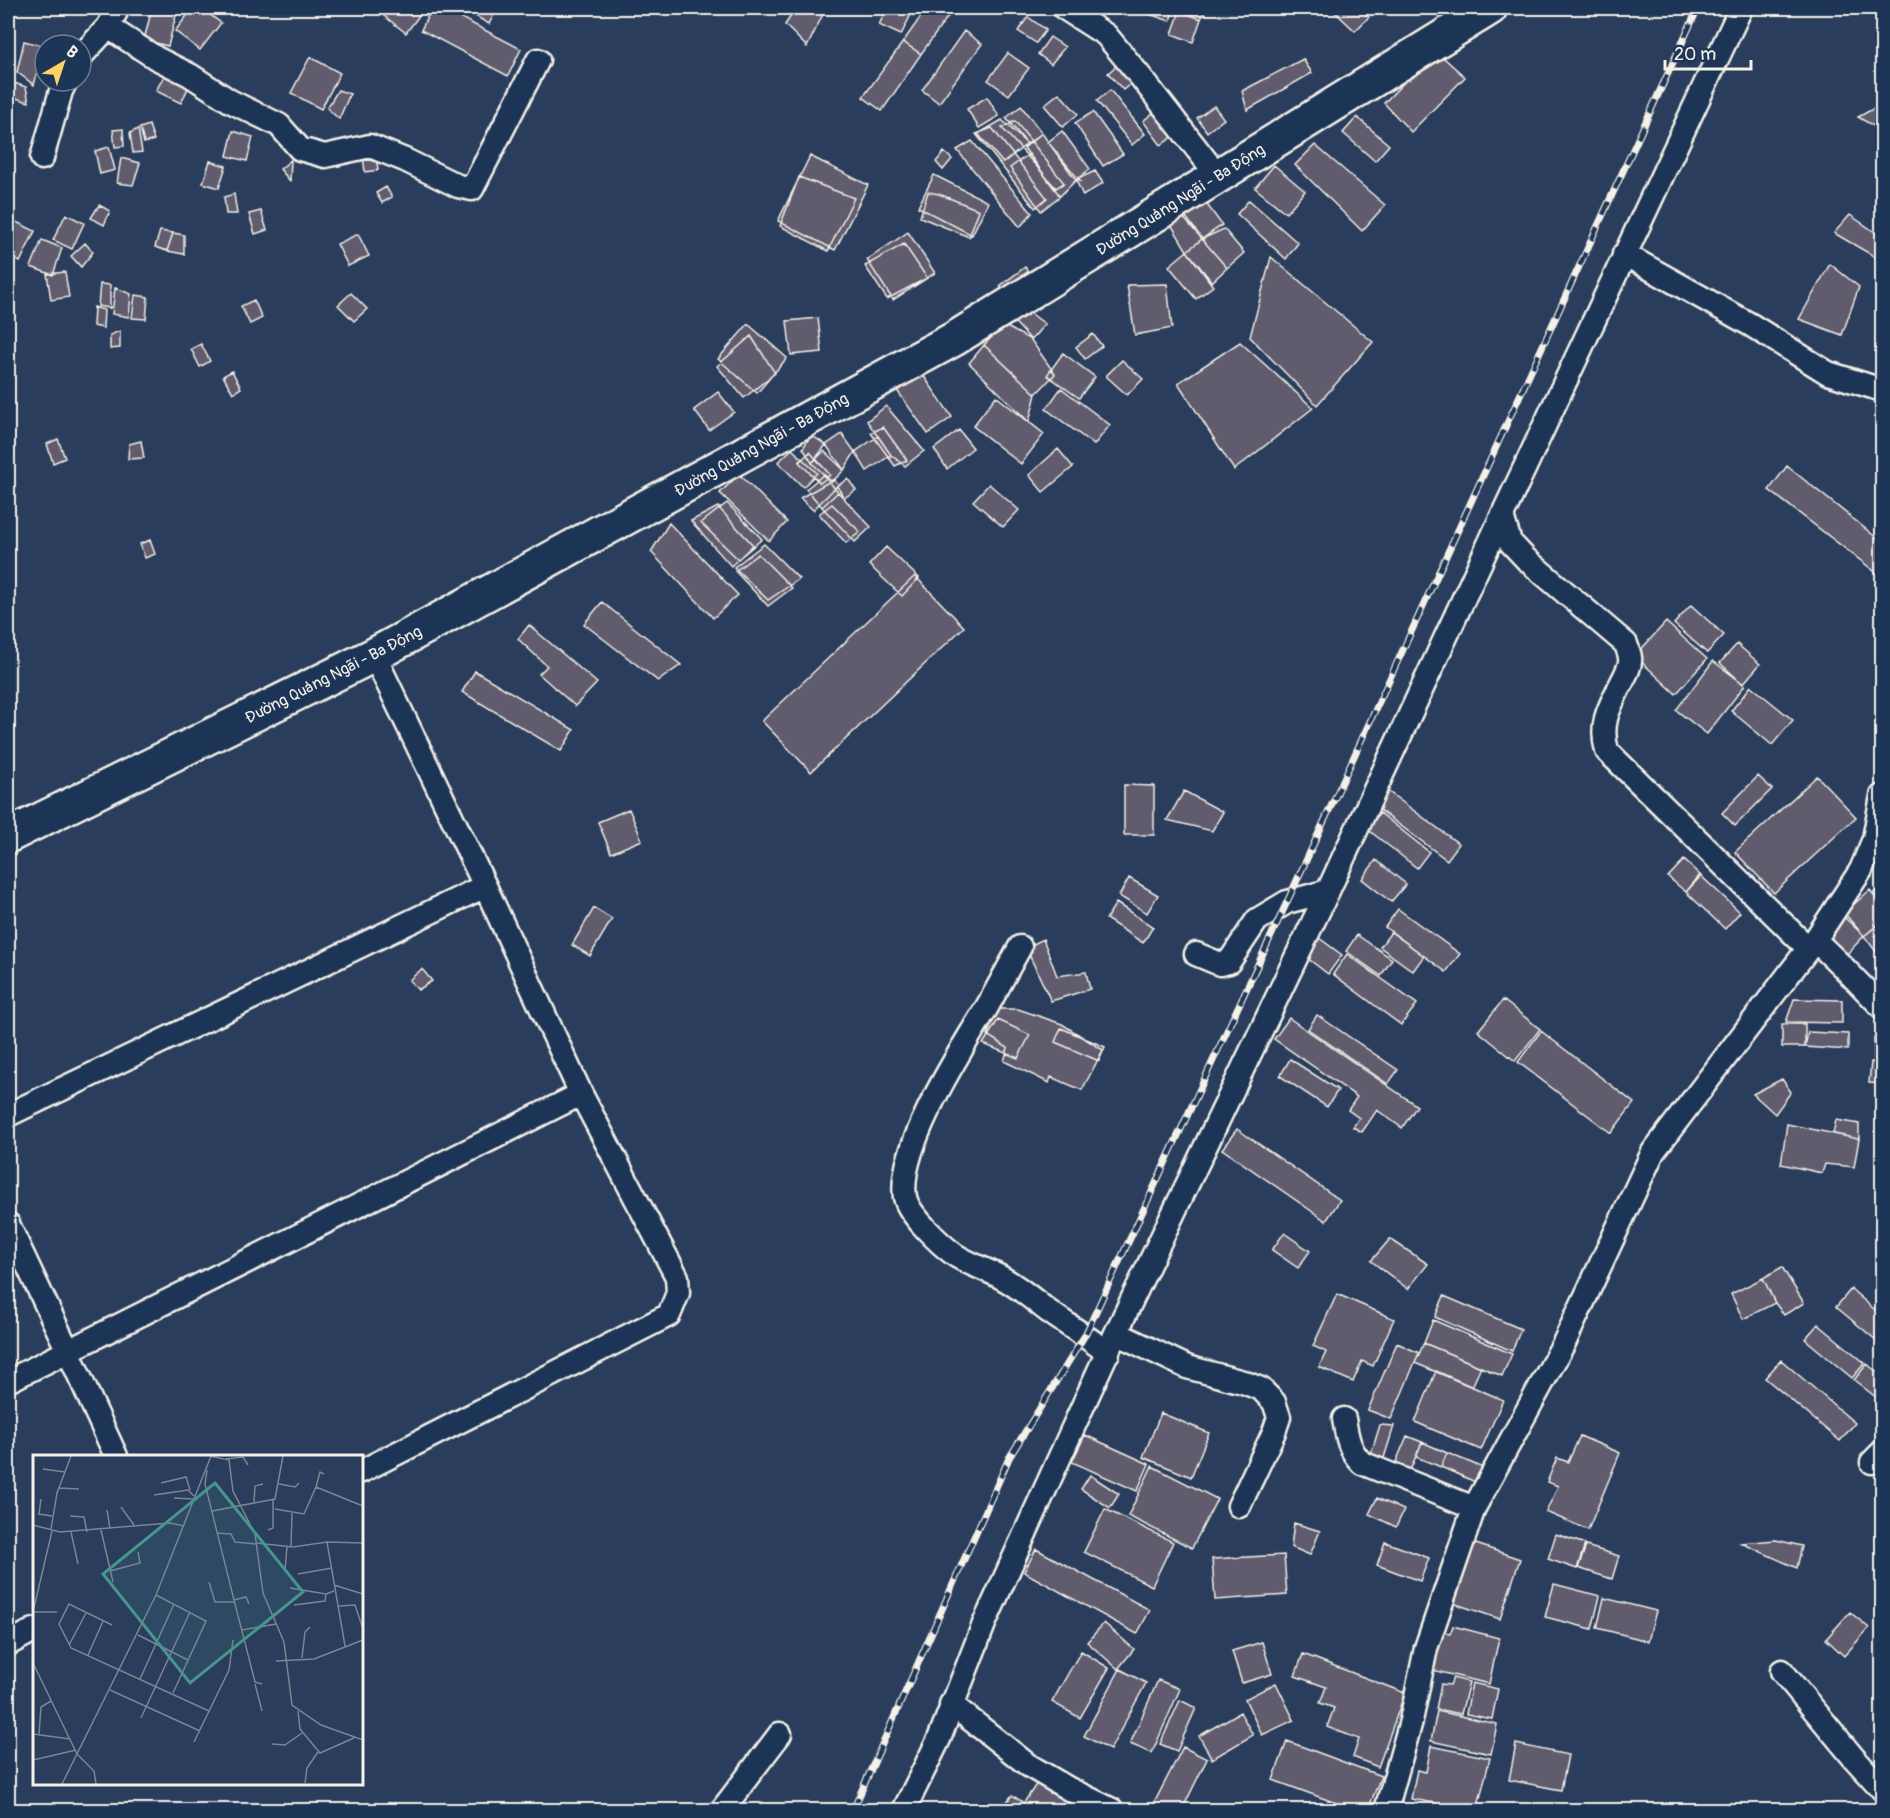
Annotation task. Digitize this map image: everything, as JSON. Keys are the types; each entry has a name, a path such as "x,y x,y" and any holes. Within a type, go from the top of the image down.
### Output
{"main road":[{"name":"Đường Quảng Ngãi - Ba Động","path":"8,836 374,655 954,339 1490,8"}],"street":[{"path":"1064,8 1106,35 1218,176"},
{"path":"904,1810 939,1739 984,1624 1112,1343 1328,891 1741,8"},
{"path":"93,41 113,17 156,58 190,75 230,101 279,125 300,149 324,156 370,146 458,186 472,189 538,60"},
{"path":"42,158 60,93"},
{"path":"1624,254 1750,325 1828,373 1882,390"},
{"path":"1502,516 1510,542 1527,560 1626,644 1630,659 1627,673 1609,708 1603,736 1607,751 1811,944 1843,967 1882,1007"},
{"path":"363,1469 669,1315 678,1293 677,1277 581,1094 485,886 374,655"},
{"path":"1386,1810 1411,1721 1426,1648 1474,1508 1564,1343 1653,1152 1811,944 1861,870 1874,839 1882,796"},
{"path":"8,1115 485,886"},
{"path":"1196,954 1220,964 1229,962 1257,920 1287,902 1328,891"},
{"path":"1020,947 950,1068 922,1126 904,1181 906,1200 921,1224 956,1255 1004,1279 1085,1335 1261,1389 1274,1402 1279,1417 1239,1506"},
{"path":"8,1380 581,1094"},
{"path":"8,1224 116,1455"},
{"path":"1344,1419 1347,1441 1353,1454 1362,1463 1474,1508"},
{"path":"8,1644 33,1631"},
{"path":"1782,1671 1882,1789"},
{"path":"951,1704 1028,1765 1112,1810"},
{"path":"722,1810 780,1734"}],"building":[{"path":"152,8 178,8 168,46 144,40"},
{"path":"193,8 201,8 221,23 200,50 175,31"},
{"path":"374,8 422,8 424,9 406,33"},
{"path":"432,8 442,8 521,49 508,76 421,30"},
{"path":"473,8 497,9 489,24 470,13"},
{"path":"796,8 826,8 807,47 785,25"},
{"path":"887,8 914,8 901,35 879,25"},
{"path":"927,8 954,8 921,54 903,42"},
{"path":"1147,8 1174,8 1170,21 1146,13"},
{"path":"1181,8 1206,8 1201,19 1180,11"},
{"path":"1331,8 1359,8 1369,17 1355,31"},
{"path":"1180,11 1201,19 1193,42 1172,34"},
{"path":"1028,17 1046,30 1036,43 1018,31"},
{"path":"964,31 982,44 939,103 922,90"},
{"path":"1050,37 1065,47 1051,64 1038,54"},
{"path":"24,41 33,43 33,84 17,72"},
{"path":"903,42 921,54 882,111 863,97"},
{"path":"1435,50 1465,77 1411,132 1384,103"},
{"path":"1008,53 1029,68 1009,95 988,80"},
{"path":"310,57 340,73 321,109 291,93"},
{"path":"1303,59 1312,73 1247,110 1242,91"},
{"path":"1122,61 1139,77 1123,90 1108,73"},
{"path":"165,74 189,86 181,103 156,91"},
{"path":"14,83 26,87 29,102 12,97"},
{"path":"338,90 350,94 339,119 327,108"},
{"path":"1110,90 1145,134 1132,145 1097,101"},
{"path":"1059,93 1078,114 1063,127 1044,105"},
{"path":"987,97 999,116 979,128 967,109"},
{"path":"1882,104 1882,131 1858,117"},
{"path":"1021,106 1042,133 1027,144 1006,118"},
{"path":"1214,106 1224,119 1207,132 1197,118"},
{"path":"1161,107 1180,132 1161,145 1143,121"},
{"path":"1093,112 1123,154 1103,166 1075,123"},
{"path":"1357,117 1389,145 1375,161 1343,133"},
{"path":"1002,120 1027,144 1003,163 978,134"},
{"path":"1015,121 1064,183 1056,188 1002,128"},
{"path":"149,125 154,140 144,143 140,128"},
{"path":"992,128 1047,198 1035,208 976,134"},
{"path":"123,129 124,146 115,147 113,130"},
{"path":"138,129 142,152 133,153 130,133"},
{"path":"233,131 253,137 247,161 227,156"},
{"path":"1062,131 1090,169 1076,180 1048,142"},
{"path":"1042,133 1080,181 1076,180 1060,196 1024,148"},
{"path":"972,141 1032,213 1020,227 957,150"},
{"path":"1315,145 1385,205 1362,231 1295,165"},
{"path":"109,147 115,170 100,174 95,151"},
{"path":"944,152 952,159 943,170 936,162"},
{"path":"376,154 378,170 365,172 363,156"},
{"path":"1029,154 1060,196 1041,211 1010,168"},
{"path":"810,156 868,185 835,250 778,221"},
{"path":"121,158 140,163 133,185 117,183"},
{"path":"291,160 290,181 280,169"},
{"path":"210,161 226,166 219,188 203,183"},
{"path":"1274,165 1305,191 1286,213 1255,188"},
{"path":"1095,171 1103,183 1083,196 1076,180"},
{"path":"934,175 988,202 972,235 918,207"},
{"path":"799,177 854,198 828,251 780,226"},
{"path":"386,187 392,197 382,203 376,193"},
{"path":"928,192 979,210 969,237 920,217"},
{"path":"234,194 237,214 226,214 224,197"},
{"path":"1200,195 1222,225 1202,239 1180,209"},
{"path":"1249,200 1298,243 1286,259 1237,214"},
{"path":"99,205 110,211 104,225 91,218"},
{"path":"1175,208 1202,239 1187,251 1166,216"},
{"path":"261,211 267,230 255,234 249,214"},
{"path":"66,214 84,223 72,249 53,240"},
{"path":"1850,215 1882,237 1882,261 1834,233"},
{"path":"8,218 35,231 20,262 8,256"},
{"path":"1224,229 1244,253 1227,268 1202,239"},
{"path":"160,231 173,233 167,251 155,247"},
{"path":"908,232 935,273 893,300 867,260"},
{"path":"173,233 184,235 184,254 167,251"},
{"path":"358,234 369,256 348,266 337,244"},
{"path":"1202,239 1227,268 1212,282 1187,251"},
{"path":"42,240 62,248 53,275 31,267"},
{"path":"85,243 93,252 81,267 71,256"},
{"path":"904,244 927,278 887,299 865,266"},
{"path":"1187,251 1213,286 1196,299 1169,266"},
{"path":"1271,257 1373,342 1317,405 1250,337"},
{"path":"1830,264 1859,287 1842,335 1799,319"},
{"path":"1025,267 1035,281 1009,299 1000,286"},
{"path":"65,272 69,297 51,300 47,274"},
{"path":"100,284 110,285 110,308 98,306"},
{"path":"1167,284 1172,328 1135,335 1127,285"},
{"path":"115,288 131,294 129,317 112,314"},
{"path":"351,293 367,309 354,321 338,305"},
{"path":"135,295 148,297 146,319 132,318"},
{"path":"254,300 262,318 250,324 241,306"},
{"path":"1021,306 1045,324 1031,340 1007,314"},
{"path":"94,307 104,310 103,328 93,326"},
{"path":"818,318 822,352 791,355 787,321"},
{"path":"748,324 787,358 757,393 718,359"},
{"path":"1003,325 1031,340 1055,374 1036,394 984,345"},
{"path":"120,331 120,348 110,349 110,335"},
{"path":"1093,334 1102,346 1085,359 1076,347"},
{"path":"751,336 775,373 744,398 717,366"},
{"path":"1240,342 1313,408 1234,470 1178,383"},
{"path":"201,344 210,361 200,367 191,349"},
{"path":"984,345 1036,394 1029,422 969,363"},
{"path":"8,346 15,350 8,366"},
{"path":"1063,353 1095,377 1079,398 1047,375"},
{"path":"1122,360 1143,379 1127,395 1106,376"},
{"path":"232,371 241,388 233,393 223,376"},
{"path":"921,372 952,417 928,434 896,389"},
{"path":"1061,388 1110,425 1094,445 1046,409"},
{"path":"718,392 734,412 709,430 694,410"},
{"path":"996,396 1044,434 1021,464 973,426"},
{"path":"886,406 924,451 905,466 891,455 867,421"},
{"path":"883,427 907,460 895,466 871,433"},
{"path":"959,430 973,448 947,469 934,449"},
{"path":"842,434 855,452 844,470 826,445"},
{"path":"811,435 826,445 812,463 803,448"},
{"path":"878,436 891,455 867,471 855,452"},
{"path":"58,439 65,458 53,463 47,444"},
{"path":"141,441 144,458 128,459 129,444"},
{"path":"792,449 817,473 803,487 778,462"},
{"path":"1058,449 1073,467 1043,492 1029,475"},
{"path":"824,451 844,470 832,482 812,463"},
{"path":"810,452 830,475 820,483 799,462"},
{"path":"1787,466 1882,542 1882,577 1769,490"},
{"path":"739,474 787,522 769,541 720,493"},
{"path":"823,475 838,492 822,507 806,489"},
{"path":"834,479 838,485 813,510 800,498"},
{"path":"848,479 856,490 844,498 837,486"},
{"path":"989,484 1019,510 1003,527 973,501"},
{"path":"838,492 871,527 855,542 822,507"},
{"path":"727,503 762,539 738,559 701,523"},
{"path":"832,504 860,532 846,543 819,514"},
{"path":"718,507 753,545 731,566 691,521"},
{"path":"669,523 738,595 713,618 651,552"},
{"path":"150,540 155,554 145,558 140,544"},
{"path":"764,544 799,579 768,600 734,567"},
{"path":"886,547 919,578 902,596 869,565"},
{"path":"758,554 792,588 768,606 735,571"},
{"path":"915,576 964,627 811,772 762,721"},
{"path":"602,602 681,665 658,681 584,624"},
{"path":"1691,605 1724,635 1707,653 1674,624"},
{"path":"1666,622 1707,659 1676,694 1635,656"},
{"path":"529,625 597,683 575,706 539,674 547,666 518,639"},
{"path":"1737,644 1760,664 1743,684 1720,663"},
{"path":"1713,661 1745,685 1707,734 1676,710"},
{"path":"475,671 574,730 561,751 462,692"},
{"path":"1751,686 1793,720 1772,745 1731,711"},
{"path":"1758,776 1772,789 1735,826 1722,813"},
{"path":"1817,776 1856,817 1774,893 1735,852"},
{"path":"1124,785 1154,786 1154,835 1124,835"},
{"path":"1386,790 1459,844 1447,860 1374,806"},
{"path":"1184,791 1223,812 1212,831 1167,820"},
{"path":"629,809 642,840 611,853 598,822"},
{"path":"1380,813 1429,852 1417,868 1367,829"},
{"path":"1376,860 1406,884 1391,902 1362,879"},
{"path":"1684,860 1700,875 1686,892 1668,877"},
{"path":"1701,876 1740,912 1725,929 1686,892"},
{"path":"1129,878 1158,895 1147,913 1119,896"},
{"path":"1882,885 1882,906 1873,894"},
{"path":"1870,890 1882,906 1882,921 1864,936 1844,913"},
{"path":"1116,903 1153,927 1143,943 1106,919"},
{"path":"594,908 612,919 590,956 572,945"},
{"path":"1398,909 1460,954 1446,972 1385,927"},
{"path":"1843,916 1864,936 1846,955 1825,932"},
{"path":"1882,922 1882,957 1881,958 1864,936"},
{"path":"1391,932 1424,956 1413,971 1380,947"},
{"path":"1315,935 1342,955 1328,974 1302,954"},
{"path":"1357,935 1392,959 1381,976 1346,951"},
{"path":"1043,939 1057,976 1086,972 1090,989 1051,1001 1026,948"},
{"path":"1347,954 1417,1004 1401,1025 1333,974"},
{"path":"422,969 432,981 418,990 409,980"},
{"path":"1794,999 1842,1000 1842,1023 1786,1022"},
{"path":"1503,1000 1540,1029 1515,1061 1478,1031"},
{"path":"998,1009 1018,1009 1062,1024 1103,1050 1082,1090 1051,1077 1049,1083 1004,1061 1008,1048 987,1035"},
{"path":"1317,1015 1398,1070 1388,1084 1308,1029"},
{"path":"1289,1018 1417,1106 1402,1128 1377,1110 1362,1132 1353,1127 1359,1118 1348,1110 1357,1097 1274,1039"},
{"path":"998,1020 1030,1035 1018,1058 983,1044"},
{"path":"1782,1024 1805,1024 1805,1047 1782,1047"},
{"path":"1061,1028 1105,1047 1099,1061 1055,1042"},
{"path":"1541,1031 1634,1103 1611,1133 1518,1062"},
{"path":"1808,1032 1848,1034 1848,1050 1805,1047"},
{"path":"1874,1038 1882,1039 1882,1060 1874,1059"},
{"path":"1290,1059 1338,1090 1327,1107 1280,1076"},
{"path":"1871,1062 1882,1063 1882,1084 1869,1083"},
{"path":"1782,1079 1791,1092 1775,1114 1753,1094"},
{"path":"1836,1120 1859,1124 1859,1139 1833,1134"},
{"path":"1787,1124 1859,1139 1854,1167 1825,1164 1822,1173 1781,1164"},
{"path":"1237,1129 1340,1200 1326,1221 1222,1149"},
{"path":"1284,1233 1310,1251 1298,1268 1272,1250"},
{"path":"1390,1239 1428,1264 1408,1289 1371,1261"},
{"path":"1782,1267 1804,1303 1784,1315 1775,1303 1763,1278"},
{"path":"1763,1278 1775,1303 1743,1319 1731,1294"},
{"path":"1851,1289 1882,1316 1882,1345 1836,1307"},
{"path":"1337,1294 1394,1319 1373,1366 1362,1361 1353,1382 1319,1367 1326,1352 1313,1346"},
{"path":"1444,1296 1521,1329 1512,1351 1435,1317"},
{"path":"1433,1320 1512,1354 1502,1376 1424,1343"},
{"path":"1818,1324 1865,1363 1852,1378 1805,1339"},
{"path":"1397,1343 1419,1353 1391,1419 1368,1410"},
{"path":"1424,1343 1481,1367 1472,1387 1415,1363"},
{"path":"1781,1360 1855,1423 1840,1441 1765,1378"},
{"path":"1867,1364 1882,1376 1882,1402 1854,1380"},
{"path":"1436,1371 1503,1400 1481,1450 1415,1422"},
{"path":"1161,1413 1209,1433 1191,1477 1143,1457"},
{"path":"1380,1425 1394,1426 1383,1461 1370,1457"},
{"path":"1085,1435 1149,1464 1137,1491 1072,1462"},
{"path":"1407,1436 1422,1442 1408,1475 1393,1469"},
{"path":"1580,1436 1620,1453 1588,1530 1546,1512 1558,1486 1547,1482 1557,1458 1568,1462"},
{"path":"1422,1442 1447,1453 1441,1467 1416,1457"},
{"path":"1447,1453 1486,1469 1480,1484 1441,1467"},
{"path":"1152,1466 1217,1499 1192,1548 1128,1516"},
{"path":"1090,1475 1119,1494 1110,1508 1081,1489"},
{"path":"1377,1498 1404,1510 1396,1527 1369,1514"},
{"path":"1105,1509 1173,1542 1152,1586 1084,1552"},
{"path":"1294,1523 1320,1531 1310,1555 1291,1547"},
{"path":"1556,1534 1585,1544 1577,1569 1548,1559"},
{"path":"1776,1540 1802,1546 1797,1568 1741,1543"},
{"path":"1385,1542 1429,1558 1420,1581 1377,1565"},
{"path":"1470,1542 1520,1559 1500,1619 1450,1602"},
{"path":"1586,1546 1619,1556 1612,1579 1578,1568"},
{"path":"1036,1549 1150,1610 1137,1634 1024,1572"},
{"path":"1284,1555 1287,1595 1215,1600 1212,1559"},
{"path":"1554,1584 1600,1596 1592,1629 1545,1617"},
{"path":"1604,1598 1656,1611 1648,1641 1597,1628"},
{"path":"1850,1612 1869,1628 1844,1656 1826,1639"},
{"path":"1104,1623 1134,1649 1118,1669 1087,1642"},
{"path":"1453,1626 1499,1638 1489,1684 1432,1670 1441,1632 1450,1634"},
{"path":"1262,1642 1272,1674 1242,1683 1232,1651"},
{"path":"1081,1651 1109,1668 1080,1718 1052,1702"},
{"path":"1303,1654 1405,1693 1378,1767 1353,1757 1359,1739 1327,1727 1334,1708 1320,1703 1326,1687 1295,1676"},
{"path":"1120,1669 1146,1683 1110,1750 1084,1736"},
{"path":"1453,1678 1469,1682 1461,1714 1436,1709 1441,1684 1450,1685"},
{"path":"1158,1680 1180,1689 1152,1753 1130,1744"},
{"path":"1276,1683 1294,1720 1262,1735 1245,1699"},
{"path":"1472,1683 1498,1689 1492,1719 1466,1714"},
{"path":"1180,1700 1196,1708 1177,1751 1160,1744"},
{"path":"1437,1711 1497,1724 1491,1754 1431,1741"},
{"path":"1240,1712 1253,1735 1212,1759 1199,1736"},
{"path":"1287,1741 1381,1776 1368,1810 1355,1810 1273,1780"},
{"path":"1516,1744 1568,1755 1561,1790 1509,1780"},
{"path":"1431,1746 1490,1758 1477,1810 1411,1799 1417,1770 1426,1772"},
{"path":"1183,1747 1207,1759 1182,1810 1151,1809"},
{"path":"1039,1780 1073,1803 1068,1810 1019,1810"},
{"path":"1012,1795 1024,1803 1019,1810 1001,1810"}],"railway":[{"path":"853,1810 1009,1458 1085,1335 1698,8"}]}
